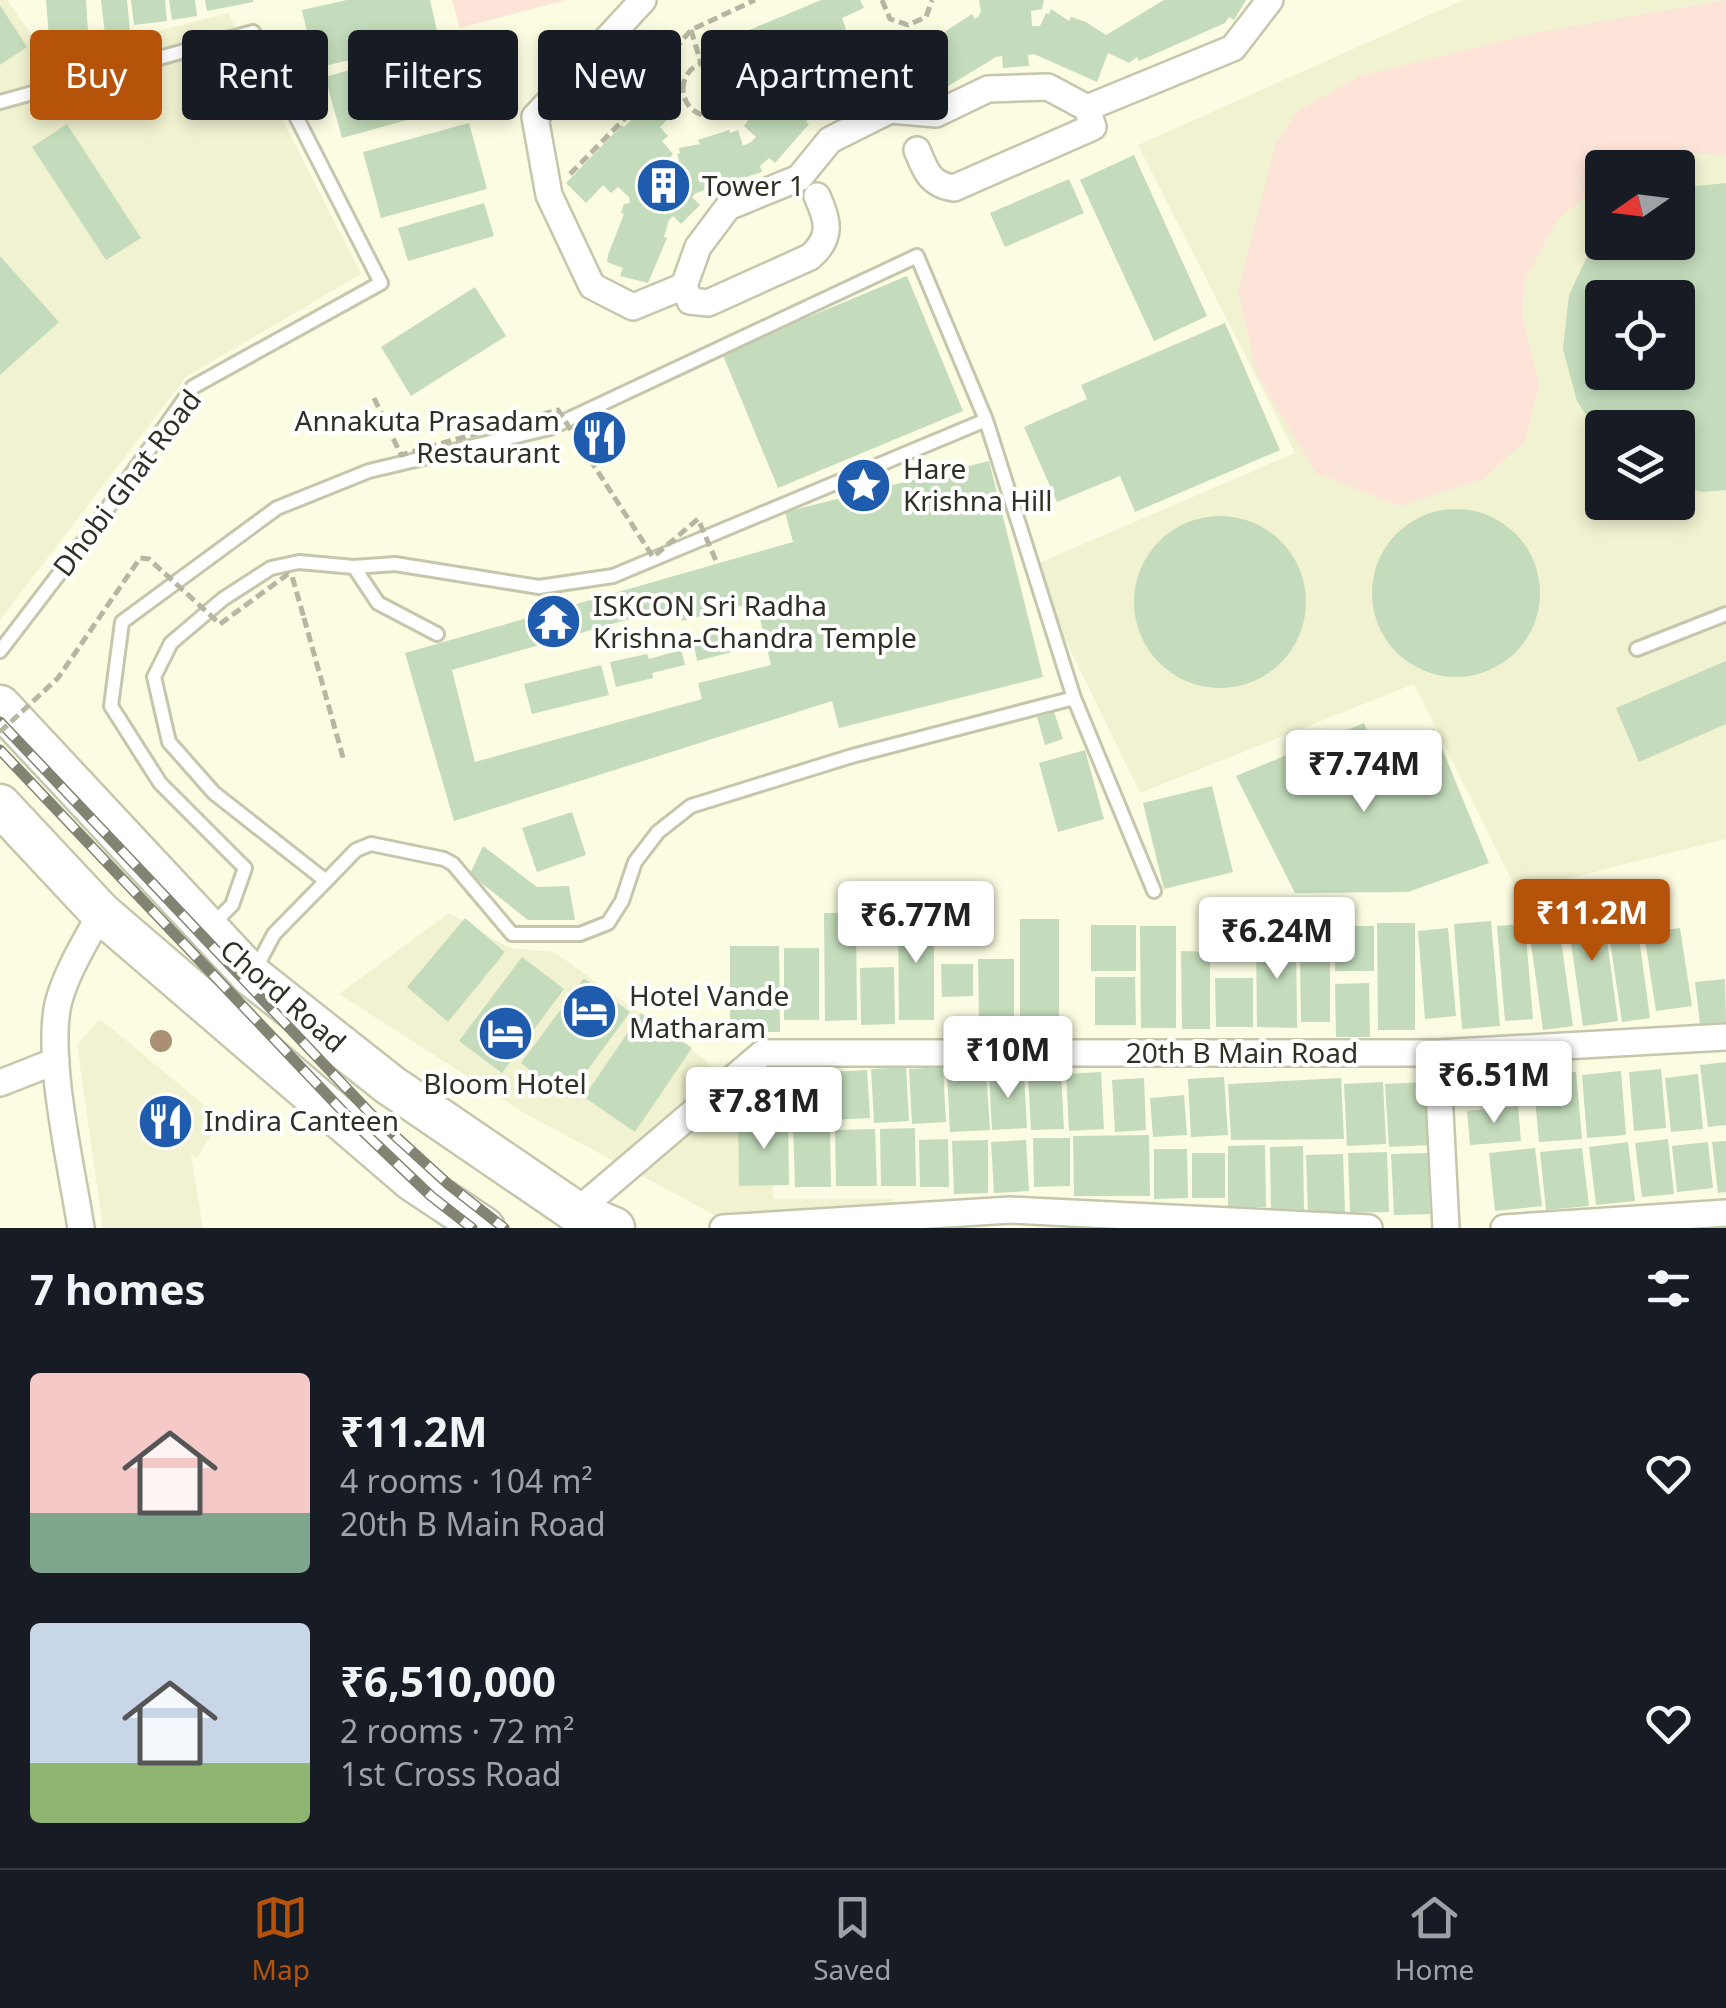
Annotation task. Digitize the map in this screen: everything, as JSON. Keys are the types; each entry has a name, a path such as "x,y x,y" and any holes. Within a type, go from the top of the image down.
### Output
{"main road":[{"name":"Chord Road","path":"0,706 252,976 390,1085 576,1212 614,1228"},
{"name":"Chord Road","path":"0,805 101,913 412,1180 484,1228"}],"street":[{"path":"643,0 535,116 549,195 592,286 634,308 684,286"},
{"path":"1087,108 1232,48 1270,0"},
{"path":"817,196 828,220 828,230 818,250 708,303 690,301 684,286 698,247 728,207 799,178 830,140 890,110 936,114 988,89 1048,87 1087,108 1093,128 954,188 943,187 928,176 917,150"},
{"path":"80,1228 56,1061 58,1005 77,957 101,913"},
{"name":"20th B Main Road","path":"576,1212 764,1053 1437,1053 1726,1036"},
{"path":"1437,1053 1446,1228"},
{"path":"0,1083 56,1061"},
{"path":"723,1228 1010,1210 1369,1228"},
{"path":"1504,1228 1726,1213"}],"lane":[{"name":"Dhobi Ghat Road","path":"0,102 253,32 381,283 193,387 88,536 0,651"},
{"path":"208,928 232,904 245,868 160,783 110,706 122,622 277,508 369,471 550,428 917,256 986,420 1074,698 1154,891"},
{"path":"326,881 214,793 169,742 154,677 170,642 224,599 270,568 299,562 354,567 395,564 539,588 613,576 986,420"},
{"path":"354,567 378,603 437,634"},
{"path":"1637,648 1726,614"},
{"path":"252,976 274,934 356,850 371,844 454,864 512,934 580,934 608,923 622,901 636,862 658,832 691,806 852,756 1074,698"}],"path":[{"path":"681,41 691,30 755,0"},
{"path":"882,0 890,19 908,26 926,17 932,0"},
{"path":"691,30 701,63 692,68 683,86 684,96 695,112 701,113"},
{"path":"541,152 568,120"},
{"path":"564,180 623,120"},
{"path":"374,398 401,455 558,410 653,558 698,519 717,563"},
{"path":"0,732 58,678 140,558 149,559 220,624 288,574 292,576 344,762"}],"shaded area":[{"path":"0,0 7,0 30,32 30,120 162,120 162,30 228,13 237,30 182,30 182,120 283,120 361,274 186,377 0,620"},
{"path":"452,0 566,0 460,28"},
{"path":"1463,0 1726,0 1726,839 1517,891 1414,684 1140,793 1030,567 1295,453 1138,145"},
{"path":"1726,0 1726,156 1695,153 1695,150 1585,150 1585,196 1557,220 1524,282 1522,316 1539,386 1525,441 1483,479 1400,506 1316,473 1257,375 1238,291 1276,143 1298,111 1360,76 1534,33"},
{"path":"449,913 510,948 554,952 705,1060 753,1107 771,1107 773,1199 893,1199 895,1228 739,1228 526,1114 339,994"},
{"path":"100,1019 221,1119 197,1158 191,1155 203,1228 103,1228 77,1045"}],"building":[{"path":"46,0 86,0 88,30 48,30"},
{"path":"101,0 127,0 130,30 105,30"},
{"path":"131,0 165,0 167,21 134,25"},
{"path":"169,0 195,0 197,16 172,20"},
{"path":"205,0 253,0 253,2 207,11"},
{"path":"347,0 430,0 437,30 348,30 348,61 328,65 328,30 306,30 302,10"},
{"path":"821,0 860,0 864,8 842,18 844,30 749,30"},
{"path":"979,0 1044,0 1042,9 1031,11 1032,26 1040,26 1051,9 1069,21 1071,17 1086,22 1106,35 1164,0 1246,0 1234,20 1229,17 1225,23 1139,61 1137,57 1129,63 1108,53 1097,82 1034,54 1028,55 1029,66 1003,68 1002,56 948,86 948,30 972,14 975,19 978,17"},
{"path":"0,5 27,47 0,65"},
{"path":"348,70 348,120 407,120 342,138 328,76"},
{"path":"631,120 667,120 660,127 668,136 662,141 673,154 665,163 676,173 681,168 679,148 700,144 698,140 729,130 738,130 743,146 756,137 744,126 748,120 808,120 809,124 775,163 769,158 760,166 762,172 696,193 692,197 700,205 681,224 673,216 669,220 664,237 667,238 648,283 620,276 623,268 607,262 629,197 618,187 611,193 603,185 586,203 566,183"},
{"path":"469,123 487,189 381,218 363,152"},
{"path":"67,124 141,238 106,260 32,147"},
{"path":"1134,155 1207,316 1154,341 1080,180"},
{"path":"1069,179 1084,213 1005,247 990,213"},
{"path":"1726,183 1726,490 1695,490 1695,410 1585,410 1585,413 1577,401 1563,349 1569,295 1585,260 1695,260 1695,186"},
{"path":"484,203 494,236 408,261 398,228"},
{"path":"0,256 59,322 0,375"},
{"path":"907,276 963,411 778,488 722,353"},
{"path":"475,287 506,336 411,396 381,347"},
{"path":"1225,323 1280,450 1135,512 1120,476 1057,502 1024,427 1087,399 1081,385"},
{"path":"989,461 1043,677 839,728 832,701 454,821 405,653 793,542 785,512","holes":["756,602 771,665 698,683 702,699 475,762 452,670 678,605 682,621"]},
{"path":"1456,509 1488,515 1515,534 1534,561 1540,593 1534,625 1515,652 1488,671 1456,677 1424,671 1397,652 1378,625 1372,593 1378,561 1397,534 1424,515"},
{"path":"1220,516 1253,523 1281,541 1299,569 1306,602 1299,635 1281,663 1253,681 1220,688 1187,681 1159,663 1141,635 1134,602 1141,569 1159,541 1187,523"},
{"path":"727,631 732,652 697,661 693,639"},
{"path":"681,650 685,665 616,687 610,662 647,654 649,659"},
{"path":"1726,661 1726,724 1639,762 1616,708"},
{"path":"601,665 609,695 532,714 524,684"},
{"path":"1054,712 1063,739 1045,745 1037,717"},
{"path":"1364,723 1376,753 1434,729 1489,863 1408,892 1295,893 1236,776"},
{"path":"1085,750 1104,819 1058,832 1039,763"},
{"path":"1212,786 1233,872 1164,889 1143,803"},
{"path":"572,812 586,855 537,872 522,828"},
{"path":"483,846 537,887 569,886 575,920 528,920 470,874"},
{"path":"1602,903 1618,1021 1583,1026 1566,908"},
{"path":"898,912 934,912 934,1020 899,1020"},
{"path":"824,913 856,913 857,1020 825,1021"},
{"path":"465,918 505,952 448,1022 407,987"},
{"path":"1558,918 1573,1026 1543,1030 1528,922"},
{"path":"1020,919 1059,919 1059,1024 1020,1024"},
{"path":"1491,921 1500,1026 1462,1029 1454,924"},
{"path":"1377,923 1415,923 1415,1030 1378,1030"},
{"path":"1525,924 1533,1019 1505,1021 1497,926"},
{"path":"1091,925 1136,925 1136,971 1091,971"},
{"path":"1140,926 1176,926 1176,1028 1141,1028"},
{"path":"1335,926 1374,926 1374,971 1335,971"},
{"path":"1448,928 1456,1016 1425,1019 1418,931"},
{"path":"1680,928 1692,1006 1656,1011 1644,933"},
{"path":"1256,936 1296,936 1297,1028 1257,1027"},
{"path":"1639,938 1650,1018 1622,1022 1610,941"},
{"path":"730,946 779,946 780,1032 730,1032"},
{"path":"784,948 819,948 819,1020 784,1020"},
{"path":"1181,951 1210,952 1210,1029 1182,1029"},
{"path":"522,957 564,989 502,1073 459,1041"},
{"path":"1300,957 1330,957 1330,1022 1301,1022"},
{"path":"978,959 1014,959 1014,1025 979,1025"},
{"path":"941,964 973,964 973,996 942,997"},
{"path":"894,967 895,1024 861,1025 860,968"},
{"path":"1095,977 1135,977 1136,1025 1095,1025"},
{"path":"584,978 630,1012 567,1098 521,1063"},
{"path":"1215,978 1253,978 1253,1027 1216,1027"},
{"path":"1725,979 1726,1022 1700,1024 1695,982"},
{"path":"1369,983 1370,1037 1336,1037 1335,984"},
{"path":"641,1013 692,1048 635,1132 584,1097"},
{"path":"1726,1062 1726,1125 1708,1127 1700,1065"},
{"path":"825,1067 827,1110 783,1113 781,1069"},
{"path":"906,1067 909,1121 874,1123 871,1069"},
{"path":"943,1067 946,1122 912,1124 909,1069"},
{"path":"1661,1069 1666,1128 1634,1131 1629,1072"},
{"path":"867,1070 870,1118 831,1120 828,1072"},
{"path":"986,1070 990,1130 950,1132 947,1072"},
{"path":"1621,1071 1626,1135 1587,1138 1582,1075"},
{"path":"1101,1072 1104,1129 1069,1131 1066,1074"},
{"path":"1576,1072 1582,1139 1539,1142 1533,1076"},
{"path":"1024,1073 1027,1128 992,1130 989,1074"},
{"path":"1061,1073 1064,1129 1031,1130 1028,1075"},
{"path":"1698,1074 1703,1129 1671,1132 1665,1078"},
{"path":"1224,1077 1228,1135 1191,1137 1188,1079"},
{"path":"1144,1078 1146,1130 1115,1132 1112,1080"},
{"path":"1341,1078 1344,1139 1231,1140 1228,1084"},
{"path":"1383,1082 1386,1144 1347,1146 1344,1084"},
{"path":"1426,1082 1430,1145 1389,1147 1385,1084"},
{"path":"1184,1095 1187,1135 1153,1137 1150,1098"},
{"path":"1518,1106 1521,1141 1470,1145 1467,1111"},
{"path":"788,1117 789,1185 739,1186 738,1118"},
{"path":"830,1124 831,1187 795,1187 793,1125"},
{"path":"915,1128 916,1186 881,1186 880,1129"},
{"path":"875,1129 877,1186 836,1186 835,1130"},
{"path":"1149,1135 1150,1196 1074,1196 1073,1136"},
{"path":"1033,1138 1070,1138 1070,1186 1034,1187"},
{"path":"948,1139 949,1187 920,1187 919,1140"},
{"path":"1668,1139 1674,1194 1642,1197 1635,1143"},
{"path":"988,1140 988,1193 954,1194 952,1141"},
{"path":"1026,1140 1029,1191 994,1193 991,1142"},
{"path":"1726,1141 1726,1192 1718,1193 1712,1142"},
{"path":"1628,1142 1635,1201 1596,1205 1589,1147"},
{"path":"1708,1142 1713,1188 1677,1192 1672,1146"},
{"path":"1265,1145 1266,1207 1228,1207 1228,1146"},
{"path":"1303,1146 1304,1210 1271,1210 1270,1147"},
{"path":"1535,1148 1542,1206 1495,1211 1489,1153"},
{"path":"1582,1148 1589,1206 1546,1210 1540,1152"},
{"path":"1154,1149 1187,1149 1188,1198 1154,1199"},
{"path":"1387,1152 1389,1212 1350,1213 1348,1153"},
{"path":"1192,1153 1225,1153 1225,1198 1192,1198"},
{"path":"1428,1153 1430,1214 1394,1215 1391,1154"},
{"path":"1343,1154 1345,1212 1308,1213 1306,1155"}],"railway":[{"path":"0,722 370,1113 448,1184 504,1228"},
{"path":"0,750 351,1120 431,1196 472,1228"}],"place":[{"name":"Tower 1","path":"663,186"},
{"name":"Annakuta Prasadam Restaurant","path":"599,437"},
{"name":"Hare Krishna Hill","path":"864,485"},
{"name":"ISKCON Sri Radha Krishna-Chandra Temple","path":"554,622"},
{"name":"Hotel Vande Matharam","path":"590,1012"},
{"name":"Bloom Hotel","path":"505,1033"},
{"name":"Indira Canteen","path":"165,1121"}]}
